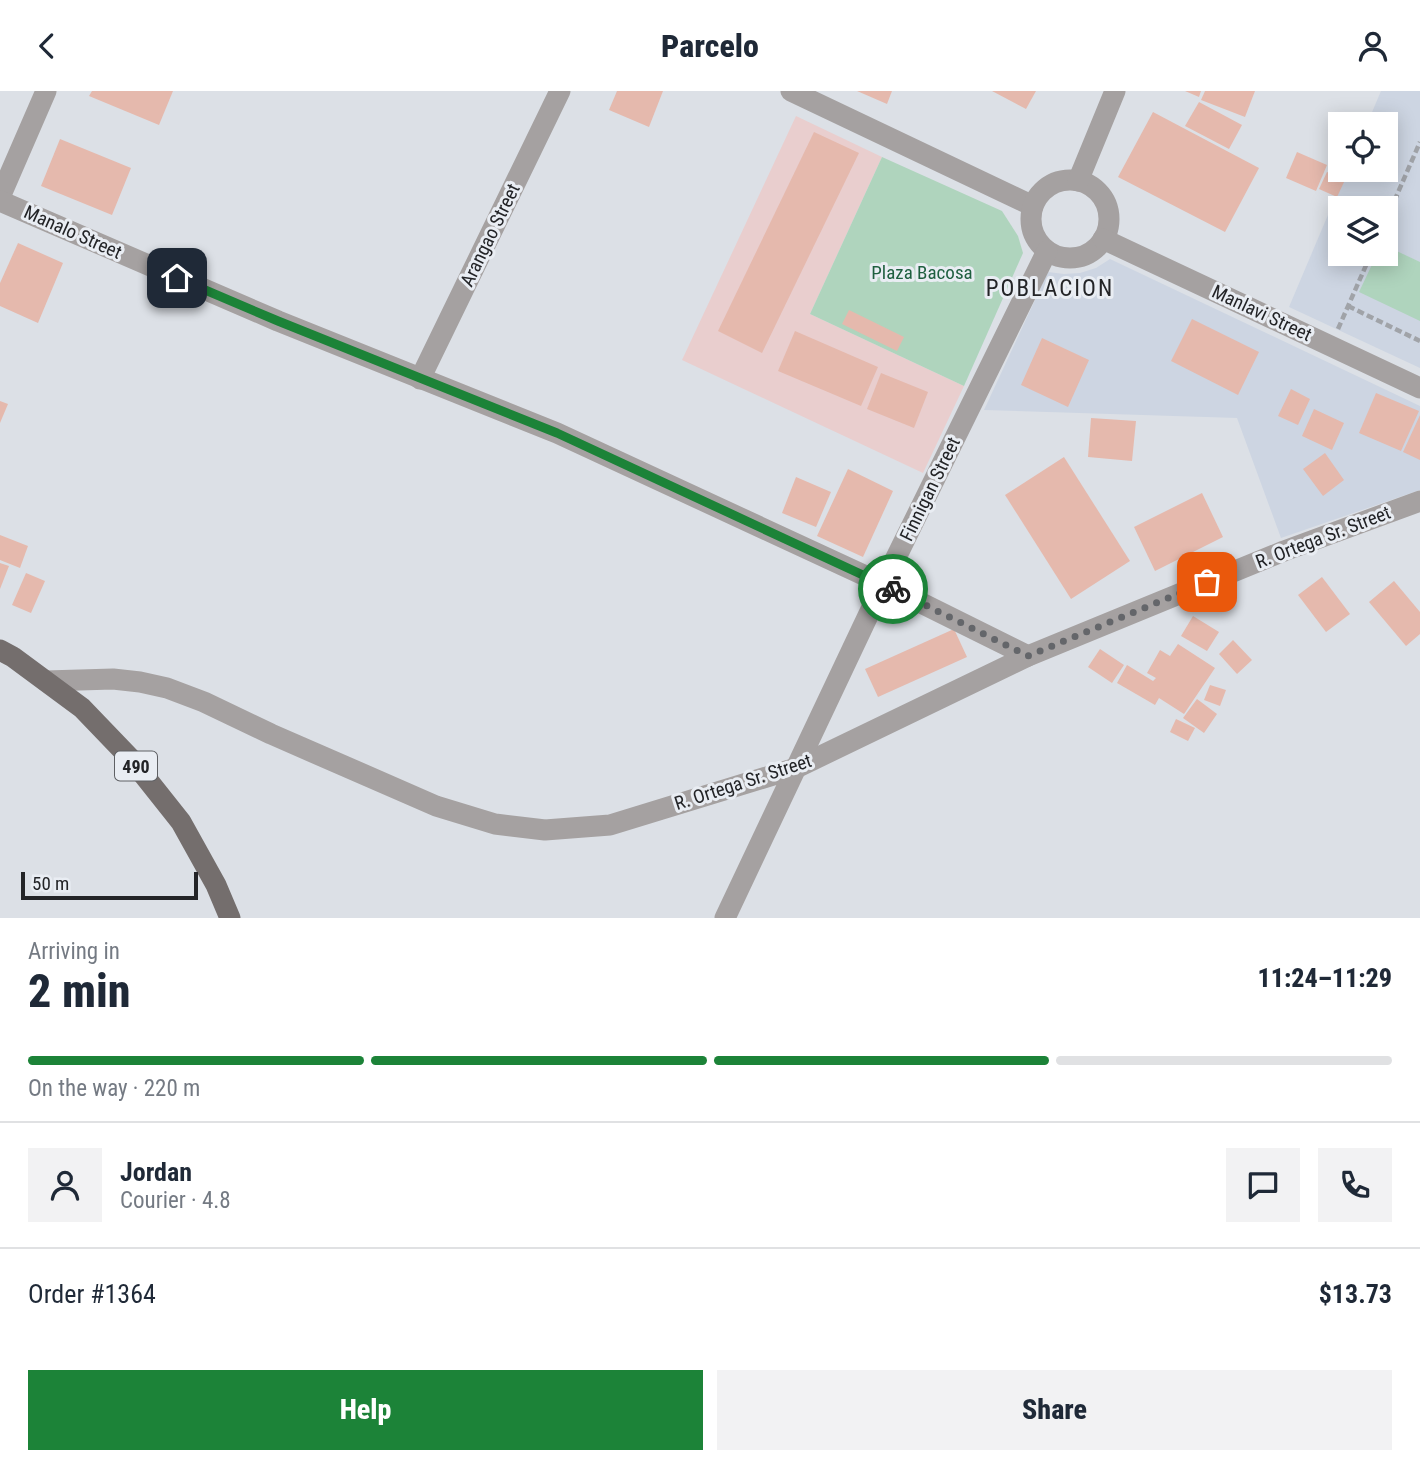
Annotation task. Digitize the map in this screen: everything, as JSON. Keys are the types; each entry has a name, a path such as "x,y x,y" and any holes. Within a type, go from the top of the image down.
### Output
{"main road":[{"name":"490","path":"0,650 82,708 131,759 181,822 216,885 230,918"}],"street":[{"path":"0,199 46,91"},
{"name":"Arangao Street","path":"420,380 560,91"},
{"path":"791,91 1033,206"},
{"path":"1078,181 1115,91"},
{"path":"1078,181 1090,185 1099,193 1106,204 1108,228 1103,239 1084,255 1058,257 1047,251 1032,231 1033,206 1038,196 1056,182 1078,181"},
{"name":"Manalo Street","path":"0,199 278,321 557,433 883,584 1028,656"},
{"name":"Manlavi Street","path":"1103,239 1420,388"},
{"name":"Finnigan Street","path":"725,918 883,584 1047,251"},
{"name":"R. Ortega Sr. Street","path":"46,681 113,679 167,688 436,806 495,824 545,830 610,825 796,768 1028,656 1284,551 1420,501"}],"path":[{"path":"1396,196 1420,142"},
{"path":"1331,346 1366,266"},
{"path":"1348,306 1420,341"}],"shaded area":[{"path":"1381,91 1420,91 1420,368 1289,307 1328,215 1328,266 1398,266 1398,196 1336,196 1342,182 1398,182 1398,112 1372,112"},
{"path":"796,116 882,157 810,314 964,386 923,473 682,360"},
{"path":"1110,259 1420,406 1420,490 1281,538 1237,418 984,410 1048,272 1080,273 1096,268"}],"green space":[{"name":"Plaza Bacosa","path":"882,157 1002,211 1018,236 1023,253 964,386 810,314"},
{"path":"1398,252 1420,262 1420,321 1359,292 1371,266 1398,266"}],"building":[{"path":"92,91 173,91 159,125 89,96"},
{"path":"617,91 663,91 649,127 609,110"},
{"path":"857,91 892,91 887,104"},
{"path":"992,91 1036,91 1026,109"},
{"path":"1185,91 1201,91 1199,97"},
{"path":"1205,91 1255,91 1245,117 1201,100"},
{"path":"1199,102 1242,125 1229,149 1185,126"},
{"path":"1153,112 1259,168 1225,232 1118,177"},
{"path":"814,132 859,153 762,353 718,331"},
{"path":"60,139 131,168 112,215 41,186"},
{"path":"1297,152 1327,165 1316,191 1286,178"},
{"path":"1327,172 1328,182 1344,182 1337,196 1319,189"},
{"path":"18,243 63,263 38,323 0,306 0,283"},
{"path":"849,310 904,337 897,351 842,324"},
{"path":"1192,319 1259,352 1238,395 1171,361"},
{"path":"795,331 878,367 861,406 778,371"},
{"path":"1042,338 1089,360 1068,407 1021,385"},
{"path":"881,373 928,392 914,428 867,409"},
{"path":"1291,389 1310,399 1298,425 1278,416"},
{"path":"1376,393 1419,411 1401,451 1359,433"},
{"path":"0,401 8,404 0,423"},
{"path":"1314,409 1344,423 1332,450 1302,436"},
{"path":"1420,415 1420,460 1403,452"},
{"path":"1091,418 1136,421 1132,461 1088,457"},
{"path":"1325,453 1344,480 1323,496 1303,469"},
{"path":"1064,457 1130,561 1071,599 1005,495"},
{"path":"848,469 893,491 863,557 817,536"},
{"path":"796,477 831,492 816,527 782,513"},
{"path":"1202,493 1223,537 1155,571 1134,527"},
{"path":"0,535 28,546 20,568 0,560"},
{"path":"0,563 9,566 0,589"},
{"path":"26,573 45,581 31,613 12,605"},
{"path":"1322,577 1350,614 1326,632 1298,595"},
{"path":"1394,581 1420,612 1420,634 1406,646 1369,602"},
{"path":"1193,616 1219,632 1207,651 1181,636"},
{"path":"954,629 967,657 878,697 865,669"},
{"path":"1233,640 1252,660 1237,674 1219,654"},
{"path":"1178,644 1215,668 1184,714 1159,698 1155,705 1117,683 1127,665 1153,681 1156,678 1147,673 1160,650 1170,656"},
{"path":"1100,649 1124,665 1112,683 1088,667"},
{"path":"1210,685 1226,690 1220,706 1204,700"},
{"path":"1197,699 1217,714 1204,733 1183,718"},
{"path":"1176,719 1195,728 1188,741 1170,732"}],"way so far":[{"path":"893,589 1028,656 1207,582"}],"district":[{"name":"POBLACION","path":"1050,288"}],"route":[{"path":"177,278 453,393 557,433 893,589"}]}
